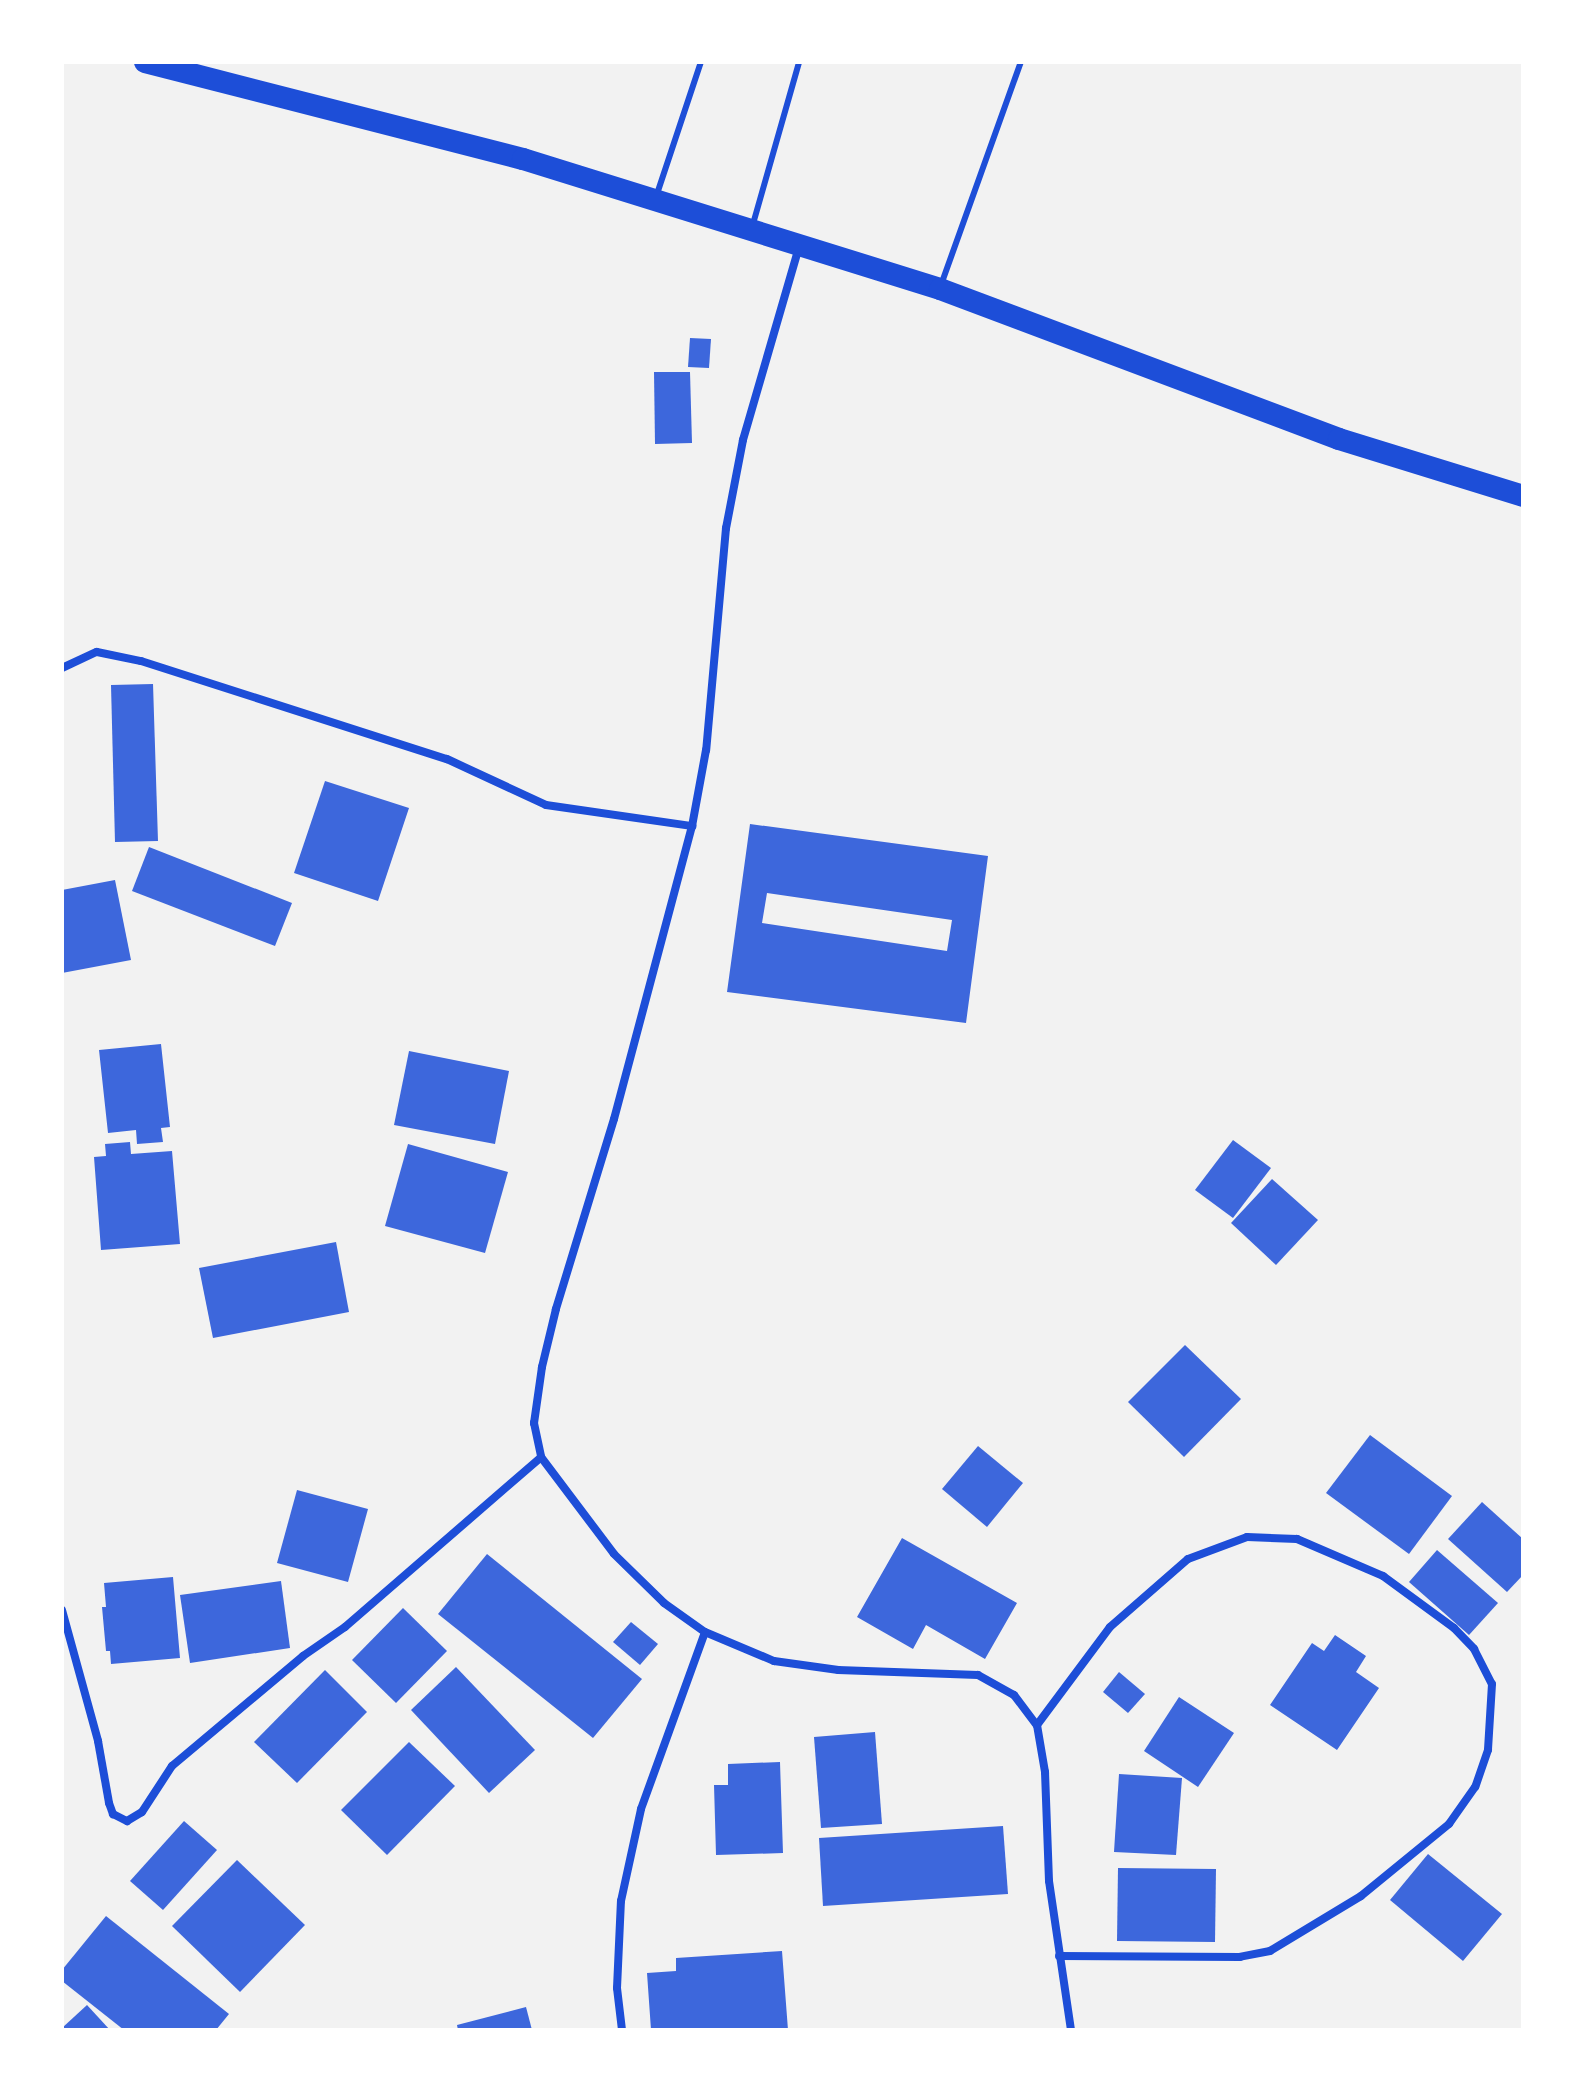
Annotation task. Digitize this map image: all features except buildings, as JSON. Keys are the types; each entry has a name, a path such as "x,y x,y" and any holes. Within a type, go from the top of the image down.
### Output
{"highway":[{"path":"145,62 523,159 940,289 1339,439 1523,496"}],"street":[{"path":"799,245 743,440 726,528 706,750 692,826 614,1119 542,1367 534,1423 541,1457 614,1554 664,1603 705,1632 774,1661 838,1670 978,1675 1014,1695 1037,1725 1045,1772 1049,1881 1071,2030"},
{"path":"62,668 97,652 141,661 447,759 546,805 692,826"},
{"path":"62,1610 84,1683 109,1803 113,1814 127,1821 142,1812 172,1766 303,1656 345,1627 541,1457"},
{"path":"1037,1725 1110,1627 1188,1559 1247,1537 1297,1539 1383,1576 1454,1628 1474,1649 1492,1684 1488,1750 1475,1787 1449,1824 1361,1896 1270,1951 1240,1957 1059,1956"},
{"path":"622,2030 617,1988 621,1901 641,1809 705,1632"}],"lane":[{"path":"655,200 701,62"},
{"path":"751,230 799,62"},
{"path":"940,289 1021,62"}]}
